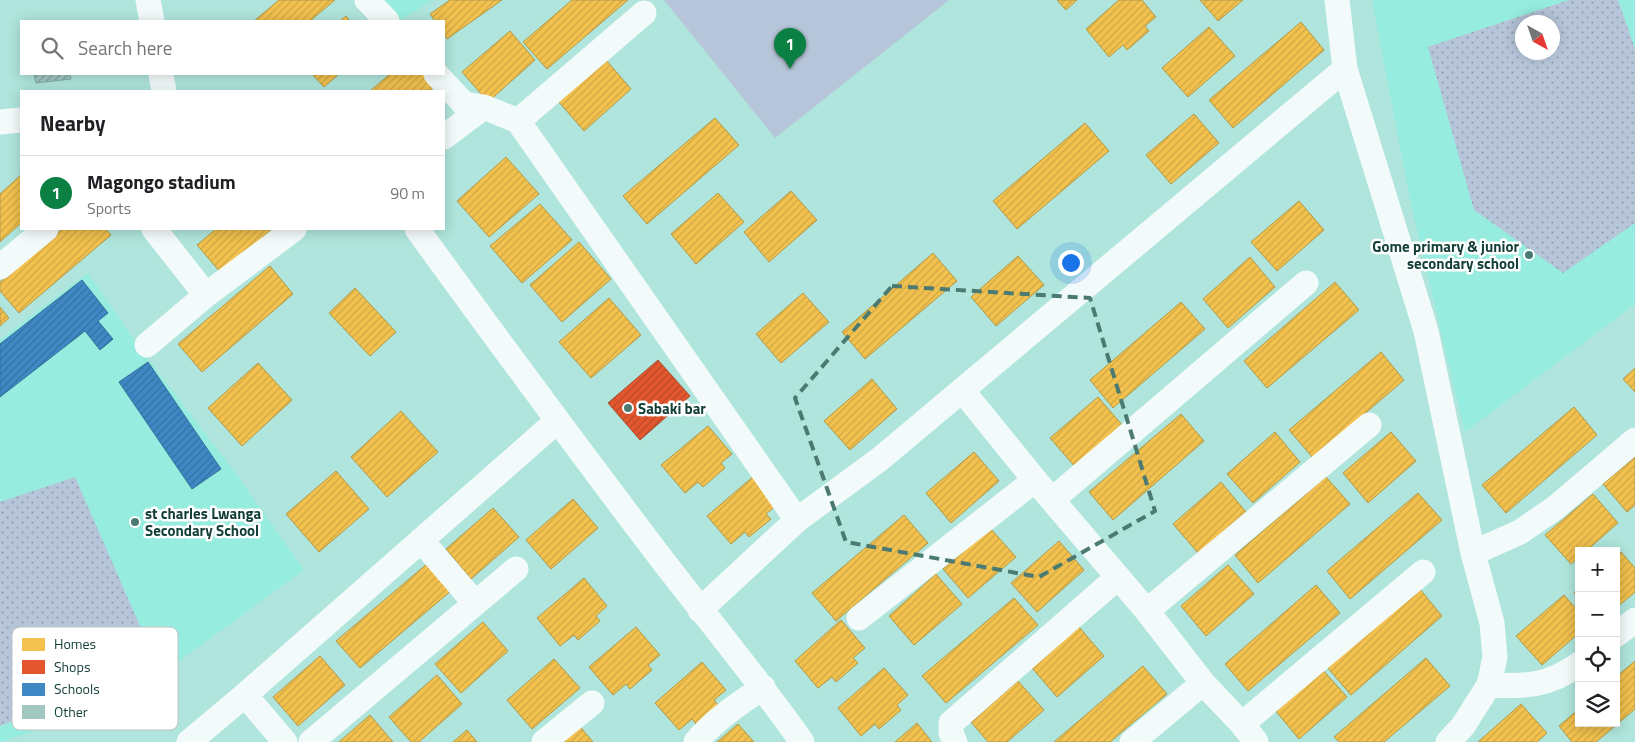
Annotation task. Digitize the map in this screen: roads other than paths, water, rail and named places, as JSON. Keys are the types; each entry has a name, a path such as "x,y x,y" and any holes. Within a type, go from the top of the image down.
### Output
{"street":[{"path":"148,0 152,20"},
{"path":"367,0 386,20"},
{"path":"1337,0 1344,69 1426,331 1473,553 1492,623 1495,657 1489,685 1463,726 1448,742"},
{"path":"518,121 644,13"},
{"path":"700,610 797,520 880,458 1344,69"},
{"path":"161,75 164,90"},
{"path":"437,75 464,104 484,107 518,121 797,520"},
{"path":"445,136 484,107"},
{"path":"0,122 20,120"},
{"path":"0,267 45,230"},
{"path":"155,230 206,295"},
{"path":"147,345 206,295 293,230"},
{"path":"418,230 557,421 700,610 763,687 802,742"},
{"path":"1052,500 1306,282"},
{"path":"962,390 1034,480 1146,611 1204,683 1249,733 1423,572"},
{"path":"189,742 557,421"},
{"path":"1146,611 1369,426"},
{"path":"1473,553 1520,532 1554,508 1635,440"},
{"path":"858,618 1034,480"},
{"path":"422,540 475,603"},
{"path":"311,742 516,569"},
{"path":"955,742 951,733 950,723 1117,578"},
{"path":"1620,632 1635,620"},
{"path":"1489,685 1536,685 1551,680 1575,666"},
{"path":"1132,742 1204,683"},
{"path":"696,742 720,717 763,687"},
{"path":"245,695 285,742"},
{"path":"544,742 592,703"}],"place":[{"name":"Magongo stadium","path":"790,69"},
{"name":"Gome primary & junior secondary school","path":"1529,255"},
{"name":"Sabaki bar","path":"628,408"},
{"name":"st charles Lwanga Secondary School","path":"135,522"}]}
